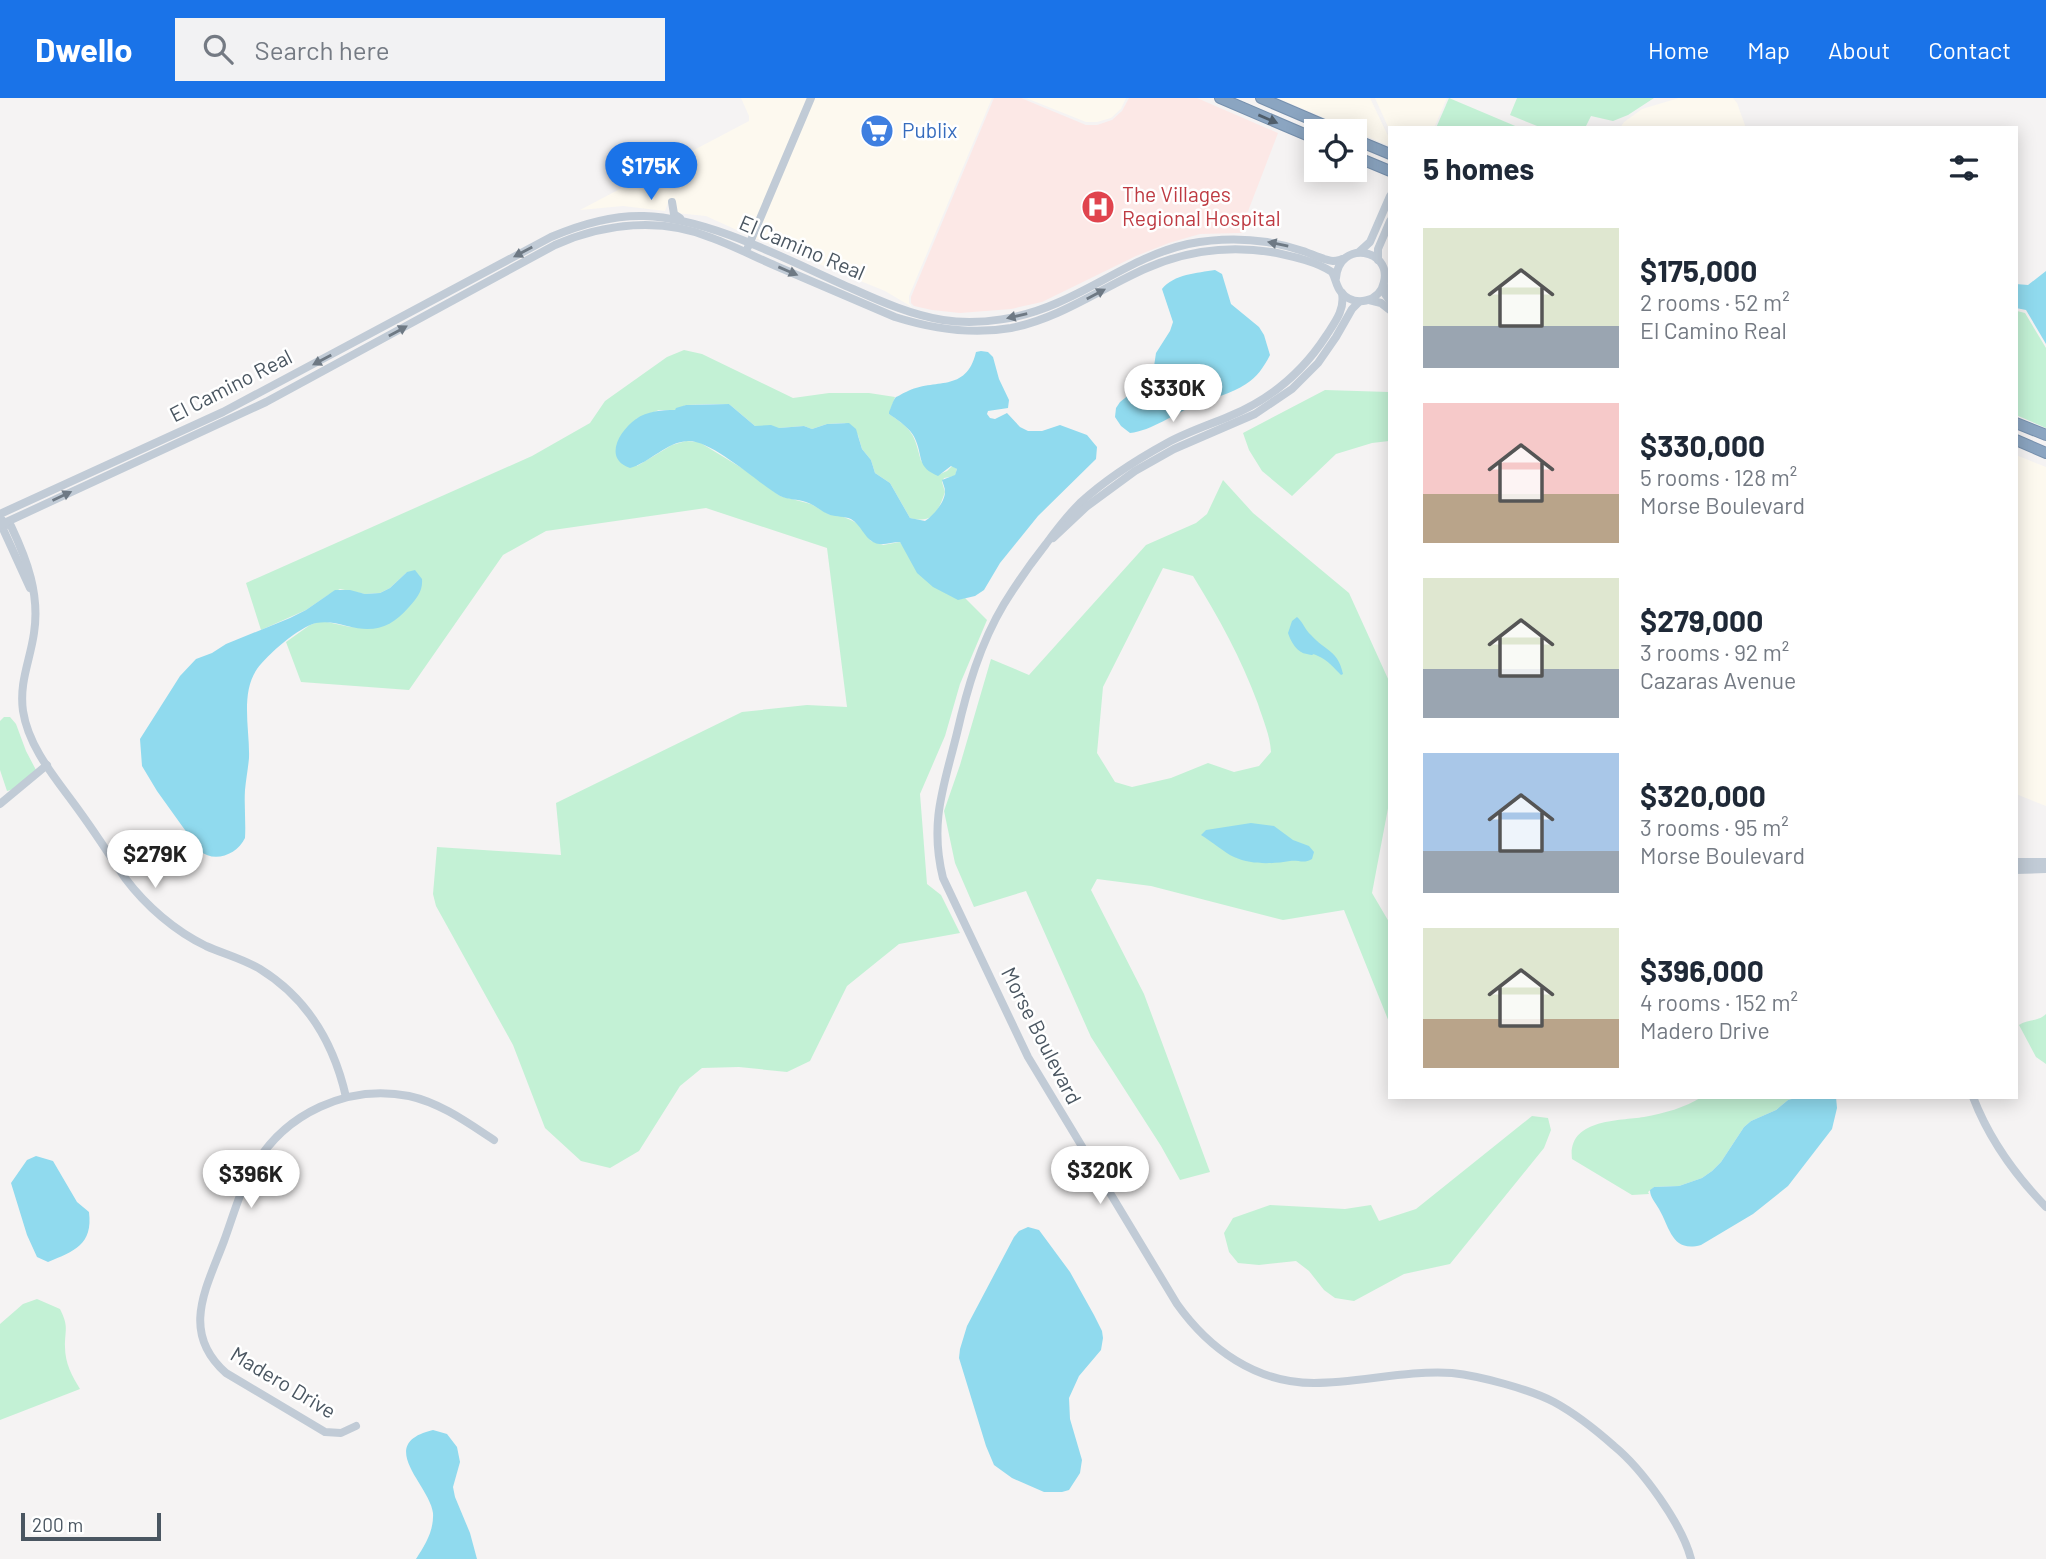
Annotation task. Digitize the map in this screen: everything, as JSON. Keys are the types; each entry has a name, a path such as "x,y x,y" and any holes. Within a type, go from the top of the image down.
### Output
{"highway":[{"path":"1220,98 1304,134"},
{"path":"1261,98 1310,119"},
{"path":"1367,144 1388,153"},
{"path":"1367,161 1388,170"},
{"path":"2018,424 2046,435"},
{"path":"2028,428 2019,442 2046,453"}],"street":[{"path":"746,253 811,98"},
{"path":"1359,252 1370,242 1388,201"},
{"path":"662,217 668,213 671,202 674,214 682,220"},
{"name":"El Camino Real","path":"1,519 223,412 553,241 577,226 602,220 641,216 682,220 750,244 897,312"},
{"name":"El Camino Real","path":"553,241 621,226 681,229 710,237 897,312 944,320 1007,318 1060,308 1145,268 1189,254 1253,245 1328,269 1336,278"},
{"path":"1378,260 1378,249 1388,226"},
{"name":"El Camino Real","path":"1060,308 1139,260 1186,244 1206,241 1290,247 1331,261 1343,259"},
{"path":"1186,244 1189,254"},
{"path":"1384,284 1377,295 1369,300 1359,302 1349,299 1337,286 1337,268 1349,255 1368,253 1378,260 1384,271 1385,294 1388,298"},
{"name":"Morse Boulevard","path":"1332,335 1343,306 1342,293"},
{"path":"1369,300 1381,303 1388,308"},
{"name":"Morse Boulevard","path":"1359,302 1287,383 1225,423 1113,481 1047,542 1033,560 1002,606 971,678 937,812 938,855 943,878 1028,1057 1177,1304 1201,1334 1249,1369 1279,1379 1312,1383 1404,1373 1452,1373 1499,1382 1553,1402 1593,1428 1631,1461 1650,1484 1676,1526 1691,1559"},
{"path":"1,519 33,594 35,623 23,675 22,698 25,723 35,746 128,882 148,904 164,919 205,945 245,961 273,978 301,1003 332,1051 346,1097"},
{"path":"0,804 47,765"},
{"path":"2018,862 2046,862"},
{"path":"2018,870 2046,869"},
{"name":"Madero Drive","path":"356,1426 341,1433 325,1432 237,1380 218,1366 204,1343 199,1321 202,1298 248,1177 260,1157 291,1124 313,1110 346,1097 382,1094 410,1096 444,1109 494,1140"},
{"path":"1974,1099 2001,1152 2046,1208"}],"shaded area":[{"path":"741,98 809,98 750,236 706,216 676,213 669,200 665,211 623,206 580,210 749,121"},
{"path":"814,98 992,98 909,296 912,307 885,291 755,238"},
{"name":"The Villages Regional Hospital","path":"994,98 1021,98 1086,125 1097,125 1112,120 1122,111 1129,98 1197,98 1278,133 1247,214 1244,232 1200,234 1169,243 1136,256 1042,302 1011,309 960,313 914,306 911,297"},
{"path":"1026,98 1126,98 1121,109 1111,118 1086,122"},
{"path":"1278,98 1370,98 1388,136 1388,146 1367,136 1367,119 1327,119"},
{"path":"1375,98 1447,98 1435,126 1388,127"},
{"path":"1679,98 1733,98 1745,126 1621,126 1642,109"},
{"path":"2018,456 2046,467 2046,806 2018,795"}],"green space":[{"path":"1449,98 1515,126 1437,126"},
{"path":"1517,98 1654,98 1628,115 1613,121 1591,116 1586,126 1537,126 1510,115"},
{"path":"2018,311 2025,313 2046,348 2046,428 2018,416"},
{"path":"684,350 702,354 793,398 829,393 869,393 895,397 889,414 911,433 921,461 940,474 952,466 957,469 955,476 944,478 942,482 945,492 934,515 924,519 910,518 890,483 875,473 858,435 845,423 827,424 812,429 804,426 755,426 729,404 686,405 675,410 659,410 636,419 637,466 672,445 686,441 699,442 745,470 780,496 811,504 830,515 839,515 853,521 871,541 883,545 900,542 930,582 954,597 965,598 987,620 960,684 945,736 920,794 927,884 941,895 960,933 899,944 847,986 810,1061 787,1072 739,1067 702,1068 680,1086 639,1151 610,1168 581,1161 545,1128 513,1045 436,906 433,894 437,847 561,855 556,803 742,712 807,705 847,707 827,548 706,508 546,531 503,555 409,690 301,682 286,642 318,622 376,628 407,572 390,588 380,593 365,594 340,589 306,610 261,630 246,583 532,456 590,423 605,401 667,357"},
{"path":"1325,390 1388,392 1388,441 1336,454 1292,496 1262,471 1249,450 1243,433"},
{"path":"1223,480 1253,513 1349,593 1388,679 1388,808 1372,893 1388,920 1388,1020 1344,910 1283,920 1151,886 1097,879 1091,890 1144,994 1210,1172 1180,1180 1091,1037 1026,891 974,907 955,863 944,811 991,659 1029,675 1146,545 1196,523 1207,514","holes":["1163,568 1193,576 1221,623 1258,704 1271,752 1259,766 1234,772 1208,763 1171,778 1132,787 1115,782 1097,753 1103,687"]},
{"path":"4,717 10,717 16,724 36,770 14,789 7,791 0,770 0,721"},
{"path":"2046,1014 2046,1064 2036,1057 2019,1025"},
{"path":"1698,1099 1792,1099 1744,1127 1712,1171 1702,1178 1679,1186 1654,1187 1649,1194 1632,1195 1572,1159 1577,1136 1596,1124 1667,1112"},
{"path":"1532,1116 1548,1118 1551,1130 1544,1148 1450,1264 1404,1274 1354,1301 1335,1298 1296,1261 1259,1265 1238,1263 1229,1252 1224,1233 1233,1218 1270,1205 1345,1209 1371,1205 1379,1221 1416,1209"},
{"path":"37,1299 60,1309 63,1315 66,1324 66,1358 80,1389 0,1420 0,1324 23,1304"}],"water":[{"path":"1215,270 1222,274 1231,304 1259,327 1270,355 1257,375 1240,387 1146,429 1130,433 1115,417 1116,408 1153,373 1156,353 1170,331 1173,322 1162,289 1179,277"},
{"path":"2046,271 2046,344 2026,310 2018,308 2018,284 2028,285"},
{"path":"976,352 988,352 993,357 1009,400 1008,408 988,411 990,418 995,419 1007,413 1020,427 1028,431 1042,431 1060,425 1087,435 1097,447 1096,459 1038,516 1000,563 984,590 975,596 958,600 933,587 917,573 900,542 873,542 851,519 830,515 806,502 780,496 709,447 688,441 680,442 630,468 617,458 620,437 636,419 686,405 729,404 755,426 804,426 812,429 827,424 849,423 856,429 862,449 871,460 875,473 890,483 910,518 925,521 943,500 945,490 942,480 955,475 957,469 951,466 938,476 931,473 922,462 912,433 889,412 896,397 905,392 948,382 965,374"},
{"path":"415,570 422,579 420,591 412,604 396,620 374,629 316,623 284,642 257,669 247,701 249,758 245,790 245,838 237,849 225,855 218,857 200,851 142,766 140,739 180,676 196,659 290,618 335,590 380,593 390,588 407,572"},
{"path":"1297,617 1309,633 1334,655 1343,674 1322,658 1300,652 1295,646 1288,633 1292,621"},
{"path":"1251,823 1274,826 1293,840 1309,846 1314,852 1312,859 1304,862 1269,863 1241,860 1201,835 1206,830"},
{"path":"1836,1099 1832,1129 1788,1186 1753,1214 1701,1245 1691,1247 1678,1242 1669,1231 1650,1190 1654,1187 1679,1186 1702,1178 1721,1162 1744,1127 1776,1110 1788,1100"},
{"path":"36,1156 53,1161 77,1202 89,1212 85,1239 73,1250 48,1262 37,1257 27,1235 11,1183 27,1160"},
{"path":"1028,1227 1039,1230 1070,1272 1102,1331 1103,1338 1101,1350 1079,1376 1069,1398 1070,1419 1082,1460 1080,1473 1069,1490 1062,1492 1044,1492 1012,1478 994,1465 959,1358 967,1326 1014,1237"},
{"path":"433,1430 447,1434 457,1447 460,1462 453,1487 477,1559 416,1559 426,1543 433,1513 406,1455 408,1445 416,1436"}],"place":[{"name":"Publix","path":"877,131"},
{"name":"The Villages Regional Hospital","path":"1098,207"}]}
